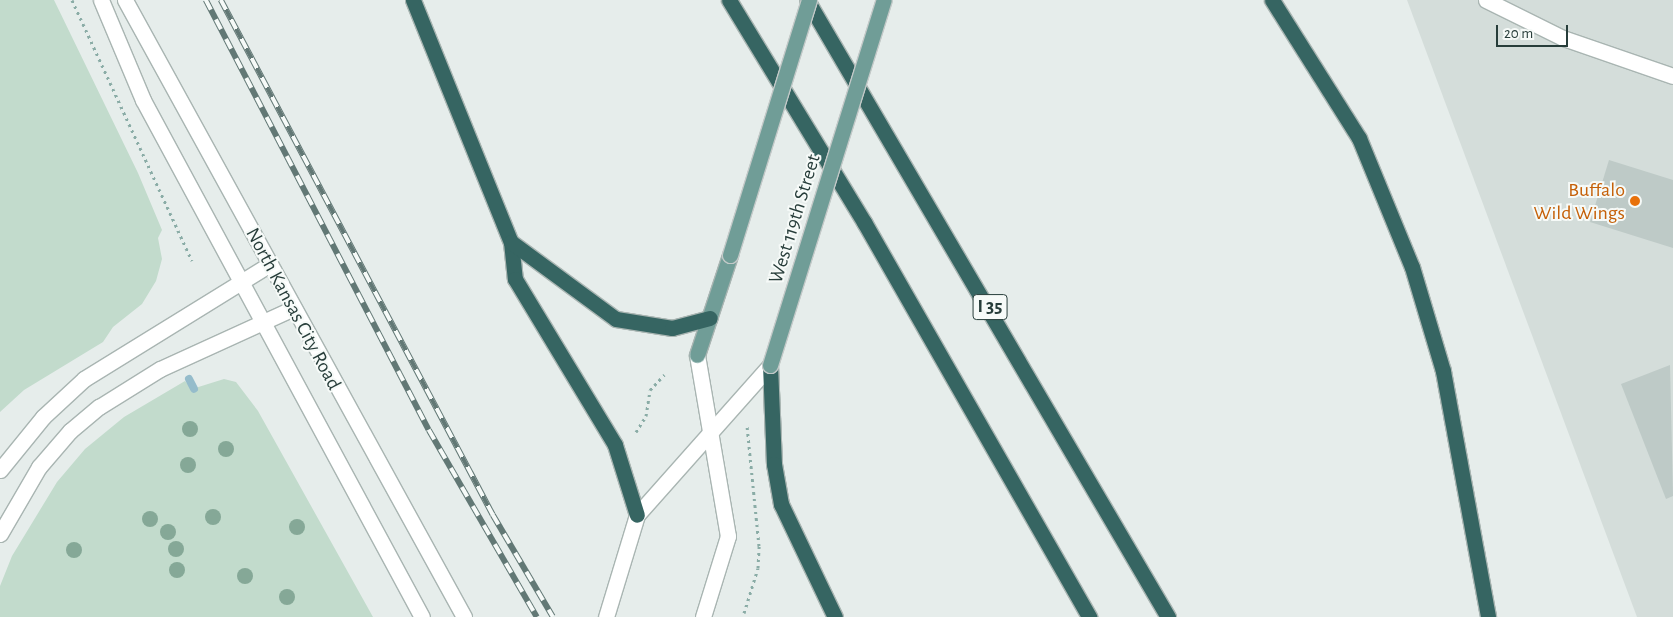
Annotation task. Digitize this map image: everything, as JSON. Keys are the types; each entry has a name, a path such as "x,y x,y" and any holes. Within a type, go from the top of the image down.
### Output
{"highway":[{"path":"413,0 511,242 515,279 615,444 637,515"},
{"path":"729,0 864,222 1089,617"},
{"name":"I 35","path":"808,0 1168,617"},
{"path":"1272,0 1359,138 1412,267 1443,371 1488,617"},
{"path":"511,242 616,319 672,328 710,318"},
{"path":"770,365 774,464 781,504 835,617"}],"main road":[{"name":"North Kansas City Road","path":"101,0 143,100 261,324 422,617"},
{"name":"North Kansas City Road","path":"126,0 464,617"},
{"path":"703,617 728,536 697,355 808,0"},
{"name":"West 119th Street","path":"606,617 637,515 709,429 770,365 884,0"},
{"path":"1486,0 1563,38 1673,76"},
{"path":"0,470 43,417 84,379 270,264"},
{"path":"0,534 39,467 70,430 98,407 160,369 294,308"}],"path":[{"path":"72,0 192,261"},
{"path":"636,432 646,416 650,390 664,374"},
{"path":"744,613 759,546 747,425"}],"shaded area":[{"path":"1407,0 1673,0 1673,617 1637,617"}],"green space":[{"path":"0,0 54,0 138,173 162,230 158,238 162,259 156,281 142,304 113,327 103,342 24,390 0,412"},
{"path":"224,379 236,382 258,411 373,617 0,617 0,586 12,556 57,482 85,449 124,417 185,381 192,389"}],"building":[{"name":"Buffalo Wild Wings","path":"1609,160 1673,180 1673,248 1590,222"},
{"path":"1670,365 1673,496 1666,499 1621,384"}],"waterway":[{"path":"189,379 194,389"}],"railway":[{"path":"206,0 429,430 537,617"},
{"path":"221,0 493,515 553,617"}],"place":[{"name":"Buffalo Wild Wings","path":"1635,201"}]}
